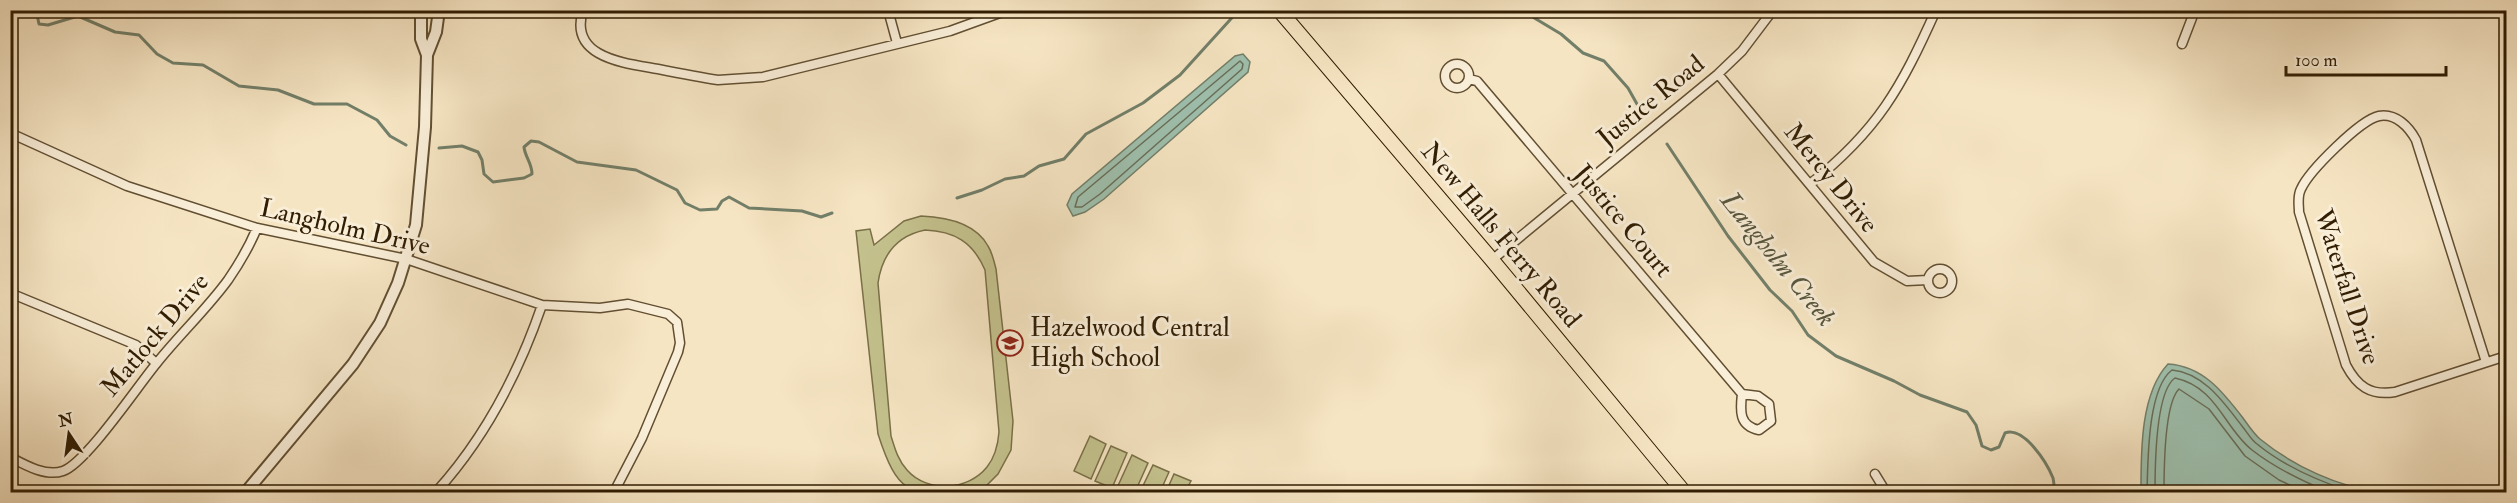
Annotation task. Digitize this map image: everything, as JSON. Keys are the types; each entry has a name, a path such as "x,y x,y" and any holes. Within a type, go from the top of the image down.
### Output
{"main road":[{"name":"New Halls Ferry Road","path":"1279,10 1492,260 1684,492"}],"street":[{"path":"422,10 421,39 427,55"},
{"path":"246,492 353,364 380,323 406,259 416,225 425,127 427,55 436,32 439,10"},
{"path":"583,10 581,31 587,43 606,58 733,81 763,77 950,31 1008,10"},
{"path":"888,10 897,43"},
{"name":"Justice Road","path":"1492,260 1718,74 1742,51 1773,10"},
{"path":"1810,184 1866,134 1891,101 1936,10"},
{"path":"2182,44 2195,10"},
{"name":"Mercy Drive","path":"1718,74 1874,262 1907,280 1928,280"},
{"name":"Justice Court","path":"1469,79 1477,81 1742,394"},
{"name":"Waterfall Drive","path":"2486,362 2416,140 2409,128 2397,119 2379,116 2362,124 2323,159 2300,189 2299,212 2346,365 2354,381 2367,390 2382,394 2395,392 2506,356"},
{"name":"Langholm Drive","path":"10,133 127,186 164,200 257,228 406,259 542,305 600,308 628,304 668,314 677,322 680,343 678,352 642,438 614,492"},
{"name":"Matlock Drive","path":"10,457 39,470 61,472 86,453 156,363 226,282 249,247 257,228"},
{"path":"10,293 136,345 156,363"},
{"path":"436,492 492,414 529,342 542,305"},
{"path":"1742,394 1758,396 1769,404 1771,421 1765,427 1759,430 1745,424 1741,418 1742,394"},
{"path":"1875,474 1886,492"}],"shaded area":[{"path":"921,216 959,222 967,226 982,238 989,248 996,269 1013,421 1011,450 998,474 982,490 976,492 937,493 911,489 894,472 878,434 856,231 870,229 874,245 904,221","holes":["925,230 954,236 968,245 975,252 985,270 999,432 996,451 987,467 969,481 947,486 925,483 915,477 907,470 897,454 891,436 878,283 883,264 898,242"]},
{"path":"1090,436 1106,444 1091,479 1074,471"},
{"path":"1111,446 1127,453 1112,488 1095,481"},
{"path":"1132,455 1148,463 1135,492 1116,490"},
{"path":"1153,465 1169,472 1160,492 1140,492"},
{"path":"1174,474 1191,481 1185,492 1166,492"}],"water":[{"path":"1243,54 1250,62 1248,72 1104,199 1085,212 1073,216 1067,205 1072,194 1235,56"},
{"path":"2168,364 2192,370 2211,382 2228,399 2258,437 2287,458 2333,481 2381,492 2141,492 2142,442 2147,407 2152,391"}],"waterway":[{"name":"Langholm Creek","path":"36,10 39,24 48,25 78,16 115,32 139,35 157,54 173,63 203,65 239,86 278,90 314,104 347,104 377,120 390,136 406,145"},
{"name":"Langholm Creek","path":"957,198 1005,179 1024,176 1039,166 1064,159 1086,134 1143,103 1180,75 1239,10"},
{"name":"Langholm Creek","path":"1521,10 1561,34 1583,53 1604,61 1628,88 1637,104"},
{"name":"Langholm Creek","path":"439,148 462,146 478,152 484,174 493,182 524,178 532,174 524,147 531,141 539,142 577,162 636,170 677,190 685,203 700,210 717,209 722,201 729,197 749,208 802,211 821,217 832,213"},
{"name":"Langholm Creek","path":"1667,144 1728,236 1770,290 1792,311 1808,335 1836,356 1920,395 1967,412 1976,425 1982,446 1991,450 1999,447 2005,433 2012,432 2020,435 2034,447 2046,464 2053,478 2055,492"}],"place":[{"name":"Hazelwood Central High School","path":"1010,343"}]}
